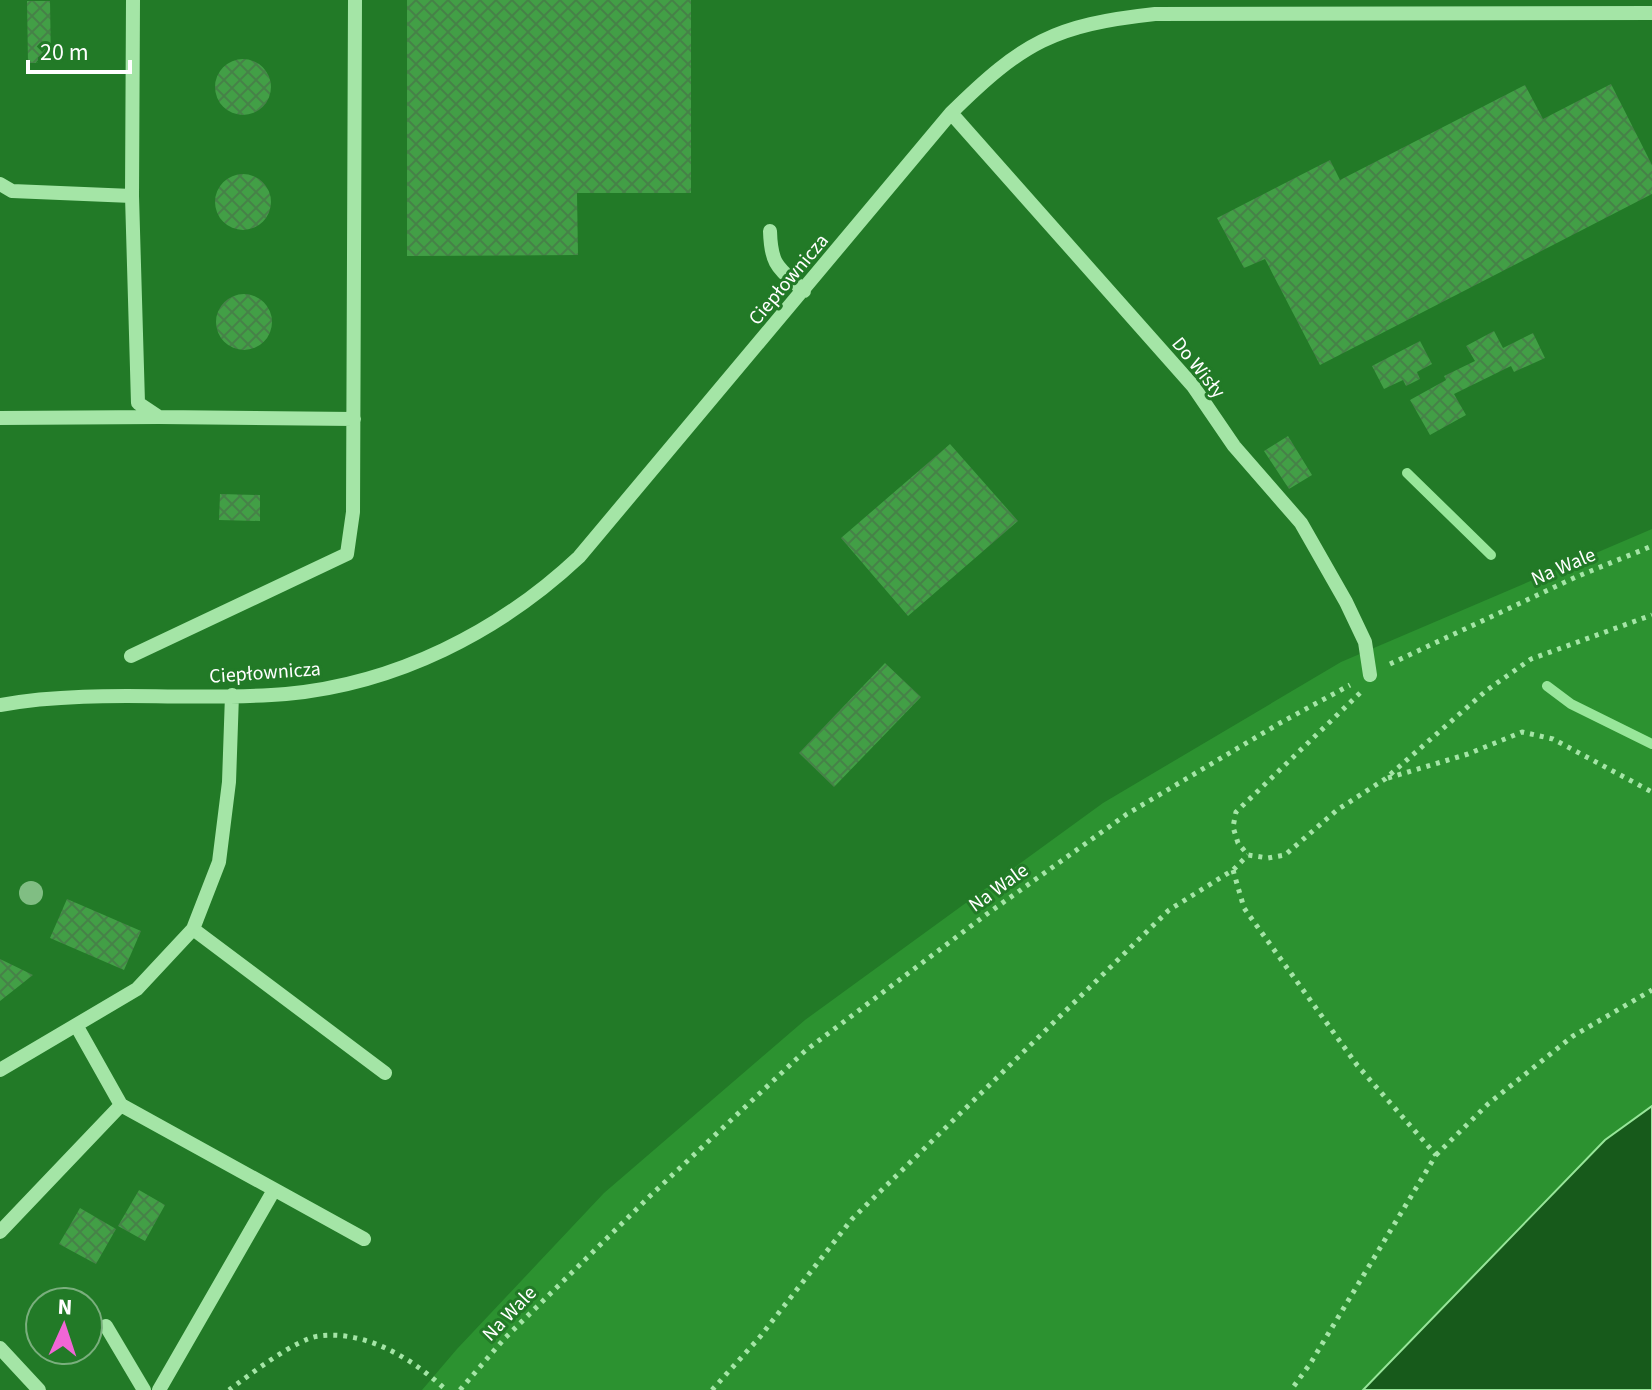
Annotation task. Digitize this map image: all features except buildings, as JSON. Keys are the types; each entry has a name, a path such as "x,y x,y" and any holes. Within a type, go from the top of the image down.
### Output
{"street":[{"path":"133,0 132,196 138,403 159,417"},
{"path":"131,656 347,554 353,512 355,0"},
{"name":"Ciepłownicza","path":"0,705 82,698 284,694 328,689 370,679 435,656 529,599 579,557 951,113 989,75 1031,45 1065,30 1101,20 1155,14 1652,13"},
{"name":"Do Wisły","path":"951,113 1193,386 1234,446 1301,523 1365,642 1370,675"},
{"path":"0,184 12,191 132,196"},
{"path":"770,231 770,255 778,267 804,291"},
{"path":"0,418 354,419"},
{"path":"0,1070 137,989 193,929 219,862 229,782 232,695"},
{"path":"193,929 385,1073"},
{"path":"76,1025 121,1105 364,1239"},
{"path":"0,1232 121,1105"},
{"path":"159,1390 274,1190"},
{"path":"106,1326 144,1390"},
{"path":"0,1348 39,1390"}],"path":[{"name":"Na Wale","path":"460,1390 504,1339 651,1195 805,1051 987,914 1127,814 1280,723 1370,675 1576,577 1652,546"},
{"path":"1370,675 1360,693 1342,713 1236,812 1233,827 1238,843 1248,855 1268,858 1285,855 1337,810 1385,779 1487,690 1531,659 1652,615"},
{"path":"1385,779 1468,754 1522,732 1553,739 1652,792"},
{"path":"712,1390 759,1338 852,1219 1169,910 1233,870 1248,855"},
{"path":"1233,870 1244,908 1357,1065 1436,1155"},
{"path":"1291,1390 1310,1364 1436,1155 1488,1104 1573,1036 1652,990"},
{"path":"229,1390 273,1358 316,1336 362,1337 424,1370 446,1390"}],"shaded area":[{"path":"1652,529 1652,1106 1605,1140 1363,1390 422,1390 604,1193 805,1020 1103,803 1341,662"},
{"path":"1652,1106 1652,1390 1363,1390 1605,1140"}],"waterway":[{"path":"1407,473 1491,555"},
{"path":"1547,686 1571,704 1652,744"}]}
